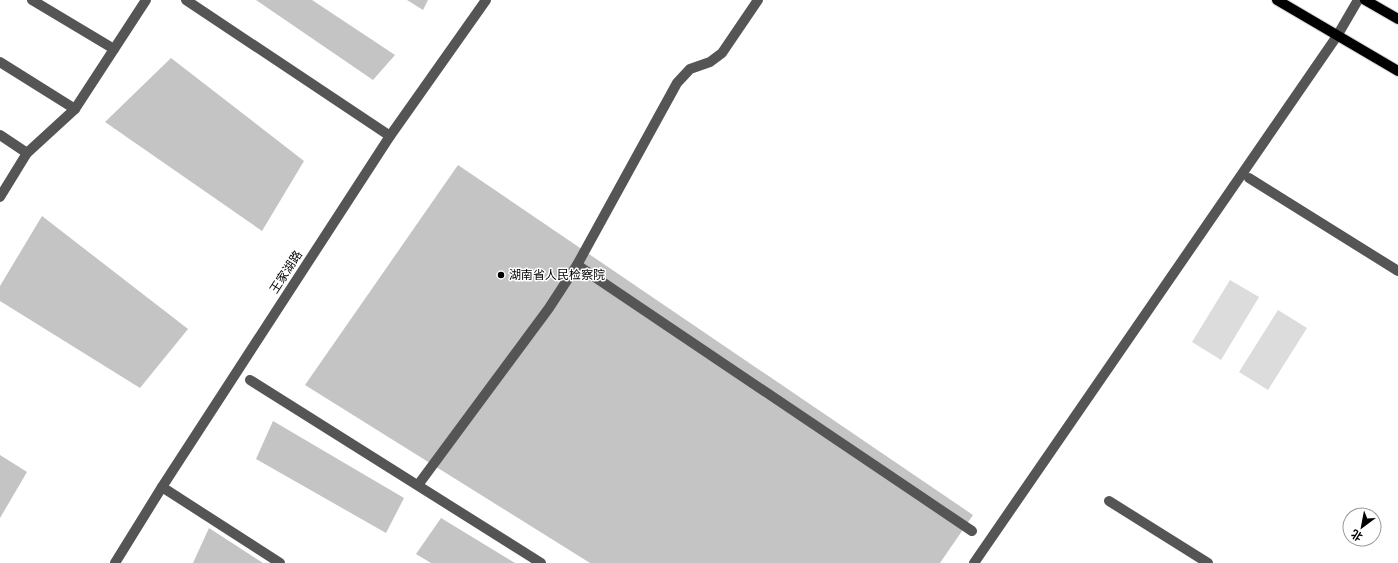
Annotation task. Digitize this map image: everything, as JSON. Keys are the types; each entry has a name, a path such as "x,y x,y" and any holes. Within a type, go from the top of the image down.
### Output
{"main road":[{"path":"1277,0 1398,71"},
{"path":"1365,0 1398,19"}],"street":[{"path":"32,0 114,50"},
{"path":"0,197 27,153 75,109 146,0"},
{"path":"186,0 390,136"},
{"name":"王家湖路","path":"115,563 162,487 390,136 486,0"},
{"path":"418,485 549,308 578,265 677,83 690,69 710,62 722,53 758,0"},
{"path":"974,563 1337,36 1358,0"},
{"path":"0,62 75,109"},
{"path":"0,135 27,153"},
{"path":"1249,178 1398,271"},
{"path":"578,265 972,532"},
{"path":"250,380 541,563"},
{"path":"162,487 280,563"},
{"path":"1110,501 1208,563"}],"shaded area":[{"path":"1230,280 1259,297 1221,360 1192,342"},
{"path":"1278,310 1307,328 1268,390 1239,372"}],"building":[{"path":"256,0 312,0 395,55 373,80"},
{"path":"407,0 428,0 423,10"},
{"path":"171,58 304,161 262,231 105,122"},
{"name":"湖南省人民检察院","path":"458,165 973,515 940,563 590,563 305,385"},
{"path":"42,216 188,329 140,388 0,301 0,286"},
{"path":"273,421 404,498 386,533 256,459"},
{"path":"0,455 27,472 0,518"},
{"path":"441,518 515,563 431,563 416,554"},
{"path":"209,528 263,563 193,563"}],"place":[{"name":"湖南省人民检察院","path":"501,275"}]}
